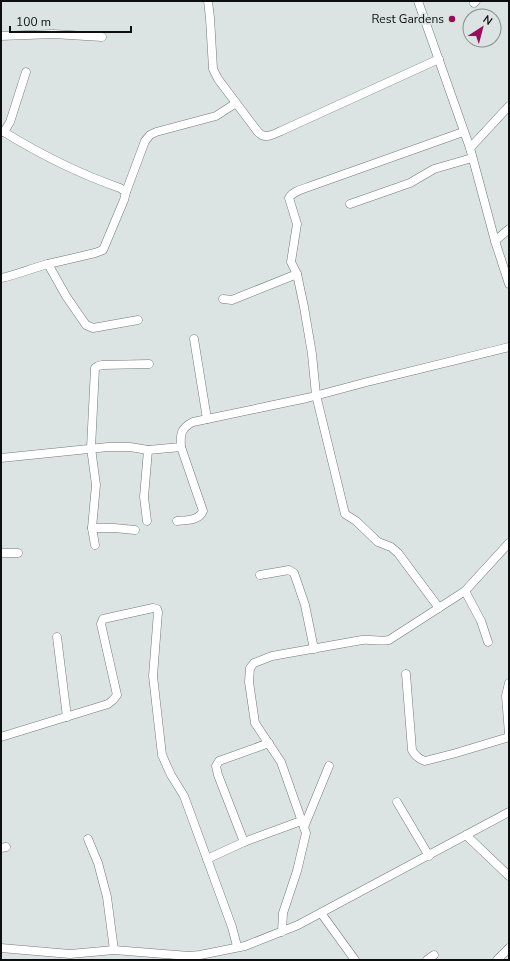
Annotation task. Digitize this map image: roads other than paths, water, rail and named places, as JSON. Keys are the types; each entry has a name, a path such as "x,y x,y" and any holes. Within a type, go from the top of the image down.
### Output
{"street":[{"path":"208,1 213,69 218,79 260,135 268,136 439,59"},
{"path":"418,1 463,132 470,148 495,241 508,280"},
{"path":"1,36 53,34 102,37"},
{"path":"26,72 10,122 3,132 74,171 120,188 126,192"},
{"path":"1,278 36,267 103,250 124,200 145,141 150,135 156,132 216,116 236,103"},
{"path":"470,148 509,106"},
{"path":"439,608 398,553 391,547 378,542 356,521 345,514 316,396 312,354 304,307 297,274 291,262 297,224 289,200 290,195 311,186 463,132"},
{"path":"350,204 410,183 434,169 472,158"},
{"path":"495,241 509,229"},
{"path":"48,264 66,296 86,325 89,327 93,328 138,320"},
{"path":"223,299 232,300 297,274"},
{"path":"194,339 207,419"},
{"path":"176,521 195,519 201,515 202,511 181,447 181,434 185,427 193,422 316,396 509,347"},
{"path":"95,545 92,528 96,485 92,448 95,368 102,365 149,364"},
{"path":"1,458 32,456 92,448 130,447 148,450 181,447"},
{"path":"147,521 144,497 148,450"},
{"path":"92,528 134,530"},
{"path":"282,932 283,913 297,871 305,837 303,824 280,762 258,728 254,717 249,682 250,668 254,663 272,656 369,639 382,641 389,640 465,590 509,543"},
{"path":"1,553 18,553"},
{"path":"260,575 289,570 294,573 305,605 314,649"},
{"path":"465,590 482,621 488,642"},
{"path":"1,737 108,704 114,700 117,695 101,624 103,619 153,608 157,609 153,676 162,755 184,796 232,928 237,946"},
{"path":"57,637 67,717"},
{"path":"406,674 412,750 421,760 425,761 456,754 509,737"},
{"path":"509,683 506,696 509,734"},
{"path":"244,842 218,775 216,766 219,761 269,743"},
{"path":"207,859 244,842 303,824 329,766"},
{"path":"397,802 429,856"},
{"path":"1,948 70,954 114,950 200,956 237,946 245,946 282,932 429,856 509,812"},
{"path":"466,835 509,876"},
{"path":"88,839 98,863 108,897 114,950"},
{"path":"321,912 355,960"},
{"path":"497,960 509,948"},
{"path":"427,960 434,955"}],"place":[{"name":"Rest Gardens","path":"452,19"}]}
